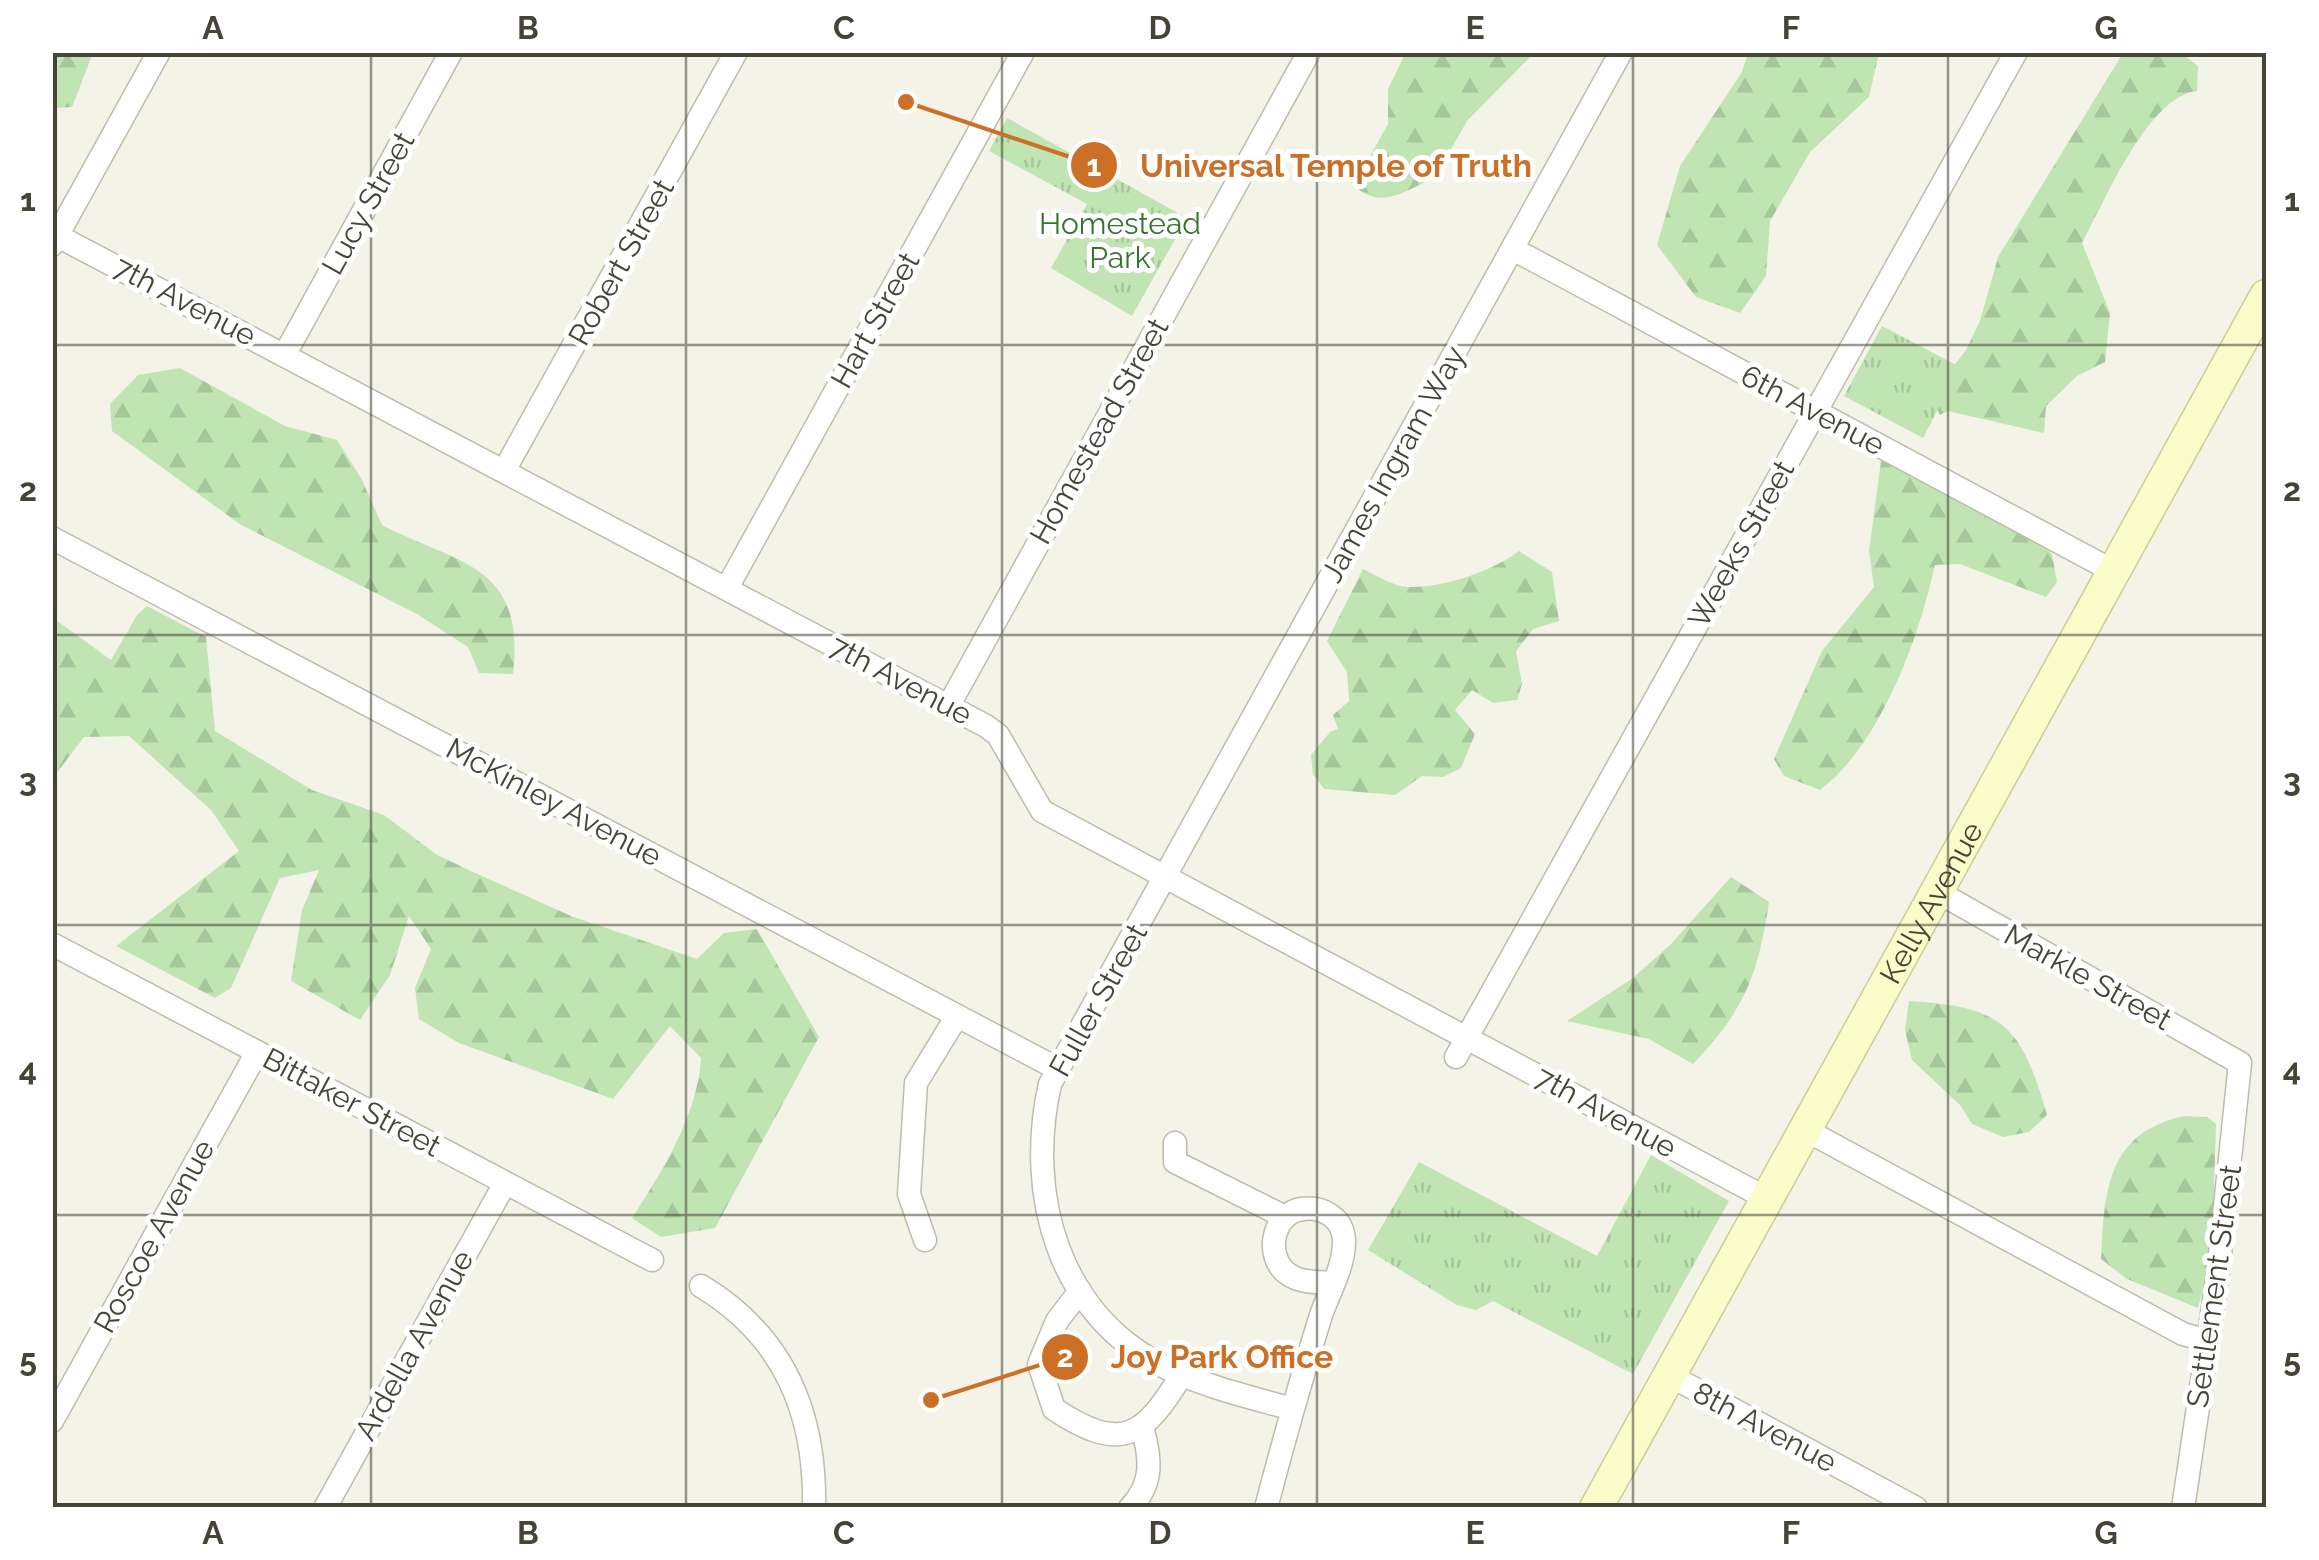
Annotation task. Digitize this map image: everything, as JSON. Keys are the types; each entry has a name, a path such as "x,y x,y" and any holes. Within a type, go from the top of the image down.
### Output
{"main road":[{"name":"Kelly Avenue","path":"1596,1508 1802,1128 2266,296"}],"street":[{"path":"54,238 158,52"},
{"name":"Lucy Street","path":"285,354 451,52"},
{"name":"Robert Street","path":"504,472 736,52"},
{"name":"Hart Street","path":"727,588 1023,52"},
{"name":"Homestead Street","path":"948,705 1309,52"},
{"name":"James Ingram Way","path":"1166,876 1621,52"},
{"name":"Weeks Street","path":"1461,1047 2016,52"},
{"name":"7th Avenue","path":"54,238 285,354 948,705 998,735 1042,811 1166,876 1461,1047 1764,1197"},
{"name":"6th Avenue","path":"1513,250 2112,571"},
{"name":"McKinley Avenue","path":"52,538 1056,1068"},
{"name":"Fuller Street","path":"1166,876 1056,1068 1042,1118 1040,1172 1054,1239 1080,1291 1128,1344 1182,1374 1292,1410"},
{"name":"Markle Street","path":"1936,891 2240,1063"},
{"name":"Bittaker Street","path":"52,944 652,1260"},
{"path":"925,1240 909,1194 916,1083 957,1016"},
{"name":"Roscoe Avenue","path":"52,1421 257,1052"},
{"name":"Settlement Street","path":"2182,1508 2233,1154 2240,1063"},
{"path":"1802,1128 2183,1334 2205,1340"},
{"path":"1175,1144 1175,1162 1285,1217"},
{"name":"Ardella Avenue","path":"325,1508 504,1183"},
{"path":"1266,1508 1292,1410 1333,1283 1345,1239 1332,1214 1322,1209 1299,1209 1285,1217 1275,1232 1273,1247 1279,1265 1304,1281 1333,1283"},
{"path":"701,1286 756,1328 788,1373 805,1412 813,1450 814,1508"},
{"path":"1080,1291 1044,1345 1039,1364 1044,1390 1054,1408 1086,1426 1120,1435 1156,1418 1182,1374"},
{"name":"8th Avenue","path":"1668,1374 1916,1508"},
{"path":"1130,1508 1142,1496 1150,1475 1142,1427"}],"green space":[{"path":"53,52 93,53 72,107 53,108"},
{"path":"1406,52 1534,53 1467,121 1435,177 1396,195 1374,197 1364,193 1341,171 1365,165 1388,124 1388,89"},
{"path":"1748,53 1879,53 1869,97 1810,152 1770,221 1766,276 1740,313 1696,297 1657,245 1680,166 1742,72"},
{"path":"2123,53 2181,53 2198,66 2197,91 2179,97 2145,130 2082,243 2110,313 2105,362 2077,376 2046,406 2044,433 1948,411 1940,415 1930,396 1966,350 1980,321 1998,257"},
{"name":"Homestead Park","path":"1007,118 1187,218 1132,316 1051,268 1087,204 989,151"},
{"path":"1882,326 1960,367 1923,438 1844,396"},
{"path":"180,368 285,426 337,440 361,478 382,525 462,561 498,589 509,610 514,638 513,674 479,673 468,647 417,614 241,525 112,431 110,404 138,375"},
{"path":"1881,461 1941,487 2041,545 2052,554 2057,582 2046,597 1960,564 1935,565 1908,656 1879,718 1842,770 1820,790 1784,776 1774,759 1822,651 1874,587 1869,551"},
{"path":"1519,551 1552,572 1559,621 1533,629 1516,651 1522,684 1517,700 1493,703 1472,690 1455,710 1475,734 1461,768 1443,777 1422,776 1395,795 1324,789 1313,774 1311,755 1330,732 1338,729 1333,715 1349,701 1347,672 1327,641 1363,569 1396,585 1421,587 1466,577"},
{"path":"147,606 206,637 215,731 312,790 384,815 437,855 571,916 697,959 724,933 757,929 819,1037 715,1228 661,1237 632,1218 677,1142 698,1079 701,1058 670,1026 613,1099 459,1043 419,1019 415,988 431,949 409,916 390,975 360,1020 291,981 302,910 319,870 280,878 231,988 215,998 116,946 239,851 211,810 129,736 84,737 53,778 53,618 111,660 137,615"},
{"path":"1731,877 1769,902 1765,928 1754,971 1737,1008 1693,1064 1649,1039 1567,1021 1633,978 1671,944"},
{"path":"1909,1001 1967,1009 2004,1026 2028,1060 2047,1115 2029,1132 2003,1137 1972,1124 1960,1105 1912,1060 1905,1030"},
{"path":"2185,1116 2207,1117 2216,1124 2212,1253 2198,1308 2127,1279 2101,1259 2108,1188 2125,1150 2159,1124"},
{"path":"1651,1155 1729,1201 1633,1374 1493,1301 1476,1310 1457,1305 1368,1250 1419,1162 1597,1256"}],"place":[{"name":"Universal Temple of Truth","path":"906,102"},
{"name":"Joy Park Office","path":"931,1400"}]}
